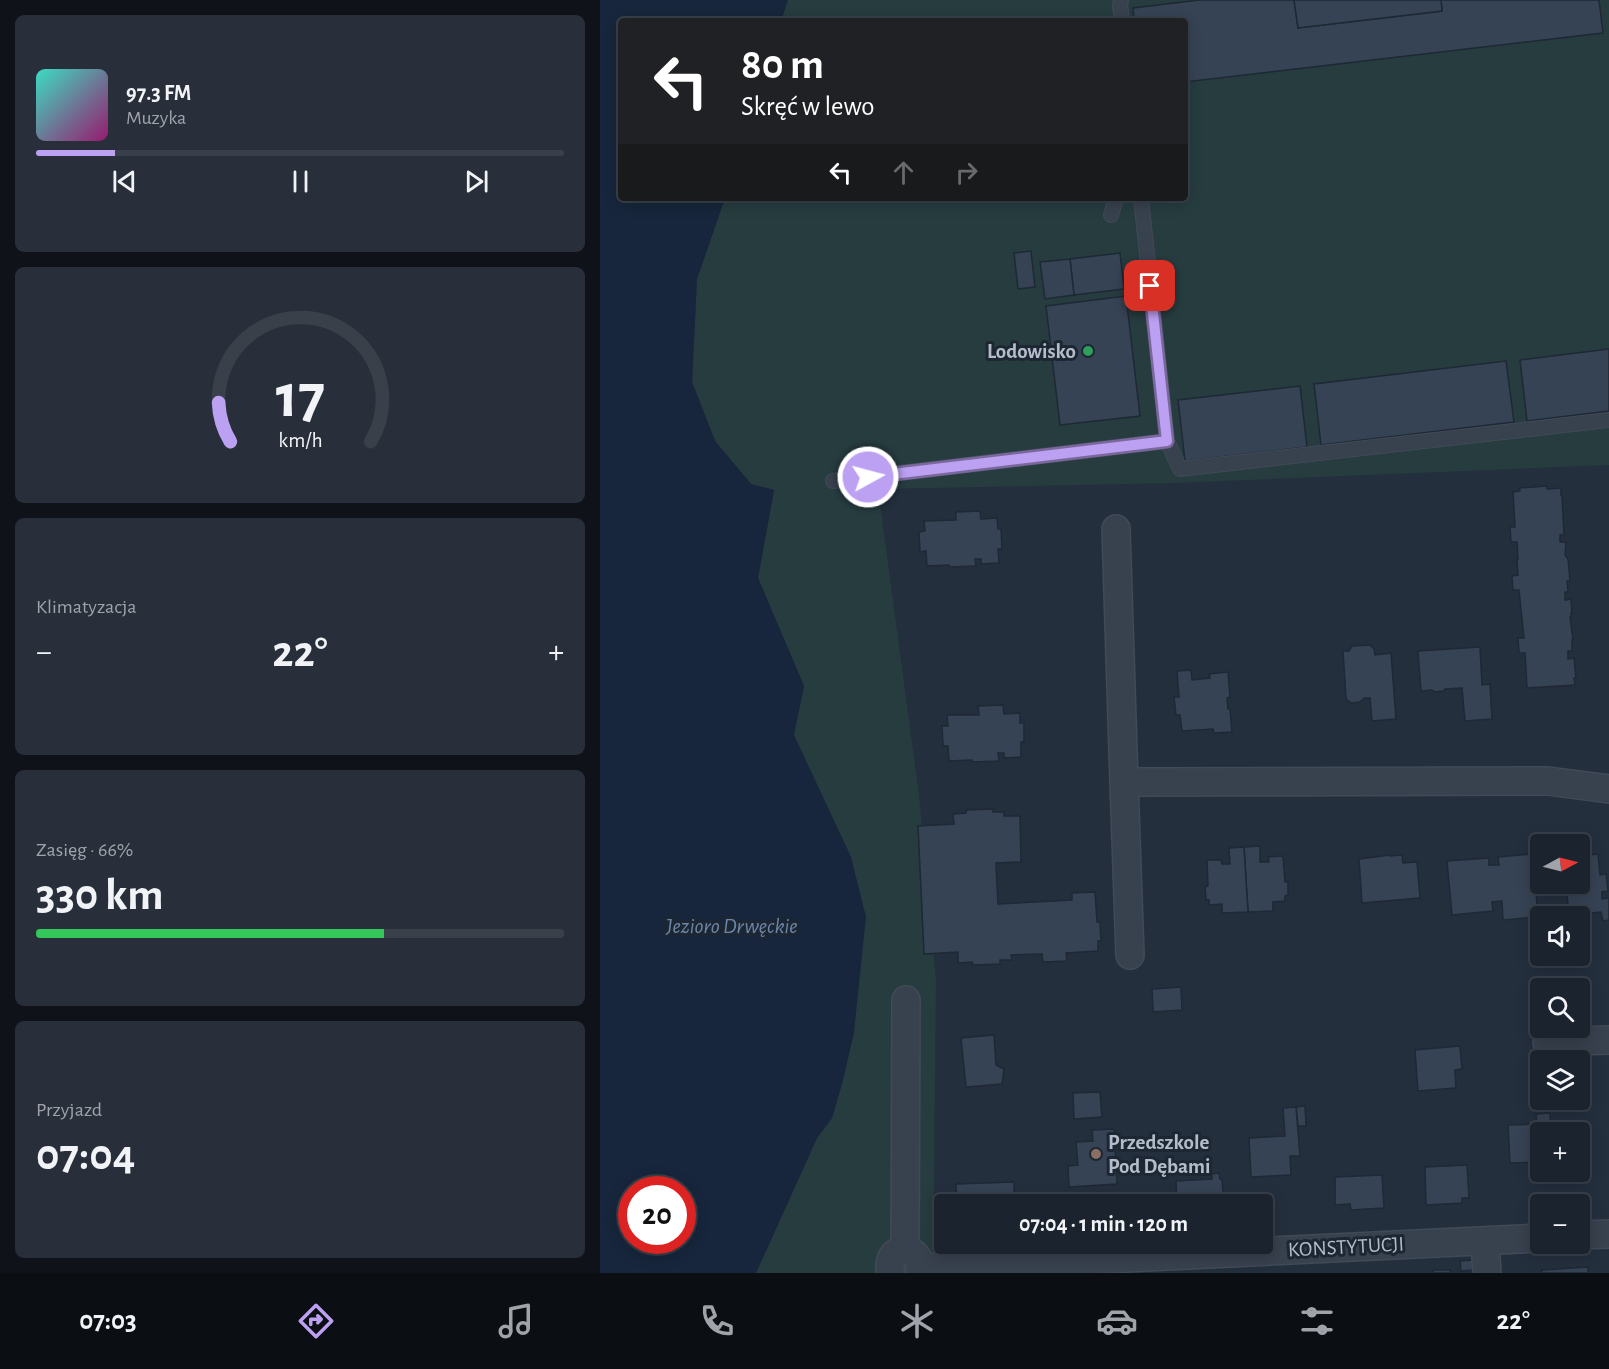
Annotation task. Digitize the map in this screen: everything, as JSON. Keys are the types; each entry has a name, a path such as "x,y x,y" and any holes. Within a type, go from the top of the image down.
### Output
{"street":[{"path":"1116,529 1130,955"},
{"path":"1124,782 1548,781 1609,789"},
{"path":"906,1000 914,1264"},
{"path":"1547,1042 1609,1040"},
{"path":"1590,1235 1609,1234"},
{"name":"KONSTYTUCJI","path":"914,1264 1148,1265 1530,1239"},
{"path":"1485,1241 1487,1273"},
{"path":"891,1273 889,1266 896,1253 914,1264"}],"lane":[{"path":"1121,0 1122,18"},
{"path":"1111,215 1115,201"},
{"path":"1141,201 1167,441 1180,469 1609,420"},
{"path":"833,481 1167,441"}],"green space":[{"path":"600,0 1609,0 1609,465 1176,483 878,489 919,795 936,980 933,1273 756,1273 817,1138 832,1118 854,1032 851,857 793,735 804,686 758,578 774,490 751,484 715,441 692,382 697,279 724,201 1188,201 1188,18 618,18 618,201 621,201 691,1176 618,1176 618,1254 696,1254 696,1245 698,1273 600,1273"}],"water":[{"name":"Jezioro Drwęckie","path":"600,0 788,0 782,18 618,18 618,201 724,201 697,279 692,382 715,441 751,484 774,490 758,578 804,686 794,735 851,857 866,917 854,1032 832,1118 817,1138 756,1273 600,1273"}],"building":[{"path":"1200,0 1294,0 1298,28 1442,11 1441,0 1599,0 1603,33 1188,82 1188,18 1134,18 1133,8"},
{"path":"1294,0 1441,0 1442,11 1298,28"},
{"path":"1031,251 1035,287 1018,289 1014,253"},
{"path":"1120,253 1124,289 1074,295 1070,259"},
{"path":"1070,259 1074,295 1045,299 1040,262"},
{"path":"1126,296 1140,416 1060,425 1046,306"},
{"path":"1609,349 1609,411 1527,421 1520,360"},
{"path":"1506,361 1514,422 1321,445 1314,384"},
{"path":"1300,386 1307,447 1185,461 1178,400"},
{"path":"1547,486 1547,489 1561,488 1564,535 1560,535 1560,542 1566,542 1565,555 1568,559 1570,581 1567,581 1568,592 1565,592 1565,600 1571,599 1572,613 1570,617 1573,640 1572,651 1568,651 1568,659 1574,658 1576,678 1574,678 1575,685 1527,688 1525,653 1519,653 1518,638 1524,638 1519,590 1513,590 1512,576 1518,575 1517,542 1511,542 1510,527 1515,527 1513,492 1520,491 1519,488"},
{"path":"980,511 981,519 997,518 998,529 1001,528 1002,549 998,549 999,563 981,564 981,559 975,559 976,566 927,566 926,551 920,552 919,532 925,531 924,521 956,520 956,512"},
{"path":"1370,645 1375,655 1391,653 1396,719 1372,721 1370,698 1351,703 1346,699 1343,651 1349,651 1352,646"},
{"path":"1480,647 1482,685 1490,684 1492,719 1465,721 1462,688 1435,692 1421,691 1418,651"},
{"path":"1191,670 1192,680 1210,678 1209,674 1228,672 1230,697 1227,698 1232,732 1214,733 1213,729 1182,731 1180,715 1176,715 1174,697 1179,697 1177,671"},
{"path":"1003,705 1004,714 1020,713 1020,723 1024,723 1021,757 1004,758 1004,753 998,753 999,761 949,761 948,746 943,746 942,726 948,726 947,715 979,715 978,706"},
{"path":"993,809 993,812 1004,812 1004,816 1020,816 1021,862 996,863 998,904 1072,900 1072,893 1095,892 1101,941 1098,941 1098,951 1066,953 1067,961 1043,962 1042,954 1011,955 1012,960 1000,960 1000,964 973,965 972,962 958,963 958,952 924,954 918,826 954,824 953,814 966,813 966,810"},
{"path":"1260,846 1260,862 1269,862 1268,857 1283,856 1288,895 1285,896 1285,901 1273,902 1273,911 1248,912 1244,847"},
{"path":"1244,847 1248,912 1222,913 1222,904 1209,905 1209,900 1206,900 1207,860 1221,860 1222,864 1230,864 1229,848"},
{"path":"1530,854 1530,894 1536,894 1537,906 1530,906 1530,918 1503,920 1502,901 1492,902 1493,911 1452,915 1447,861 1489,858 1489,865 1499,865 1498,857"},
{"path":"1598,854 1600,875 1606,874 1608,891 1602,892 1602,899 1609,898 1609,920 1603,921 1601,912 1590,913 1590,906 1568,906 1567,894 1590,894 1590,855"},
{"path":"1402,855 1403,863 1417,862 1420,898 1362,903 1359,859"},
{"path":"1181,987 1182,1010 1153,1012 1152,989"},
{"path":"994,1035 996,1065 1004,1069 1002,1084 966,1087 961,1038"},
{"path":"1460,1046 1462,1069 1455,1070 1456,1088 1418,1091 1415,1050"},
{"path":"1100,1092 1102,1117 1074,1119 1073,1093"},
{"path":"1305,1106 1306,1126 1298,1126 1296,1107"},
{"path":"1296,1107 1300,1156 1290,1156 1291,1175 1251,1177 1249,1138 1285,1136 1283,1108"},
{"path":"1550,1113 1550,1122 1537,1122 1536,1114"},
{"path":"1530,1124 1530,1162 1510,1163 1508,1125"},
{"name":"Przedszkole Pod Dębami","path":"1114,1129 1117,1184 1069,1187 1068,1166 1078,1165 1076,1142 1093,1141 1092,1130"},
{"path":"1467,1165 1469,1198 1462,1198 1462,1203 1426,1205 1425,1167"},
{"path":"1219,1173 1223,1194 1177,1194 1176,1181 1212,1179 1212,1174"},
{"path":"1382,1175 1384,1208 1351,1210 1350,1204 1335,1205 1335,1177"},
{"path":"1014,1182 1014,1194 956,1194 956,1184"},
{"path":"1474,1260 1474,1270 1461,1271 1460,1261"},
{"path":"1588,1267 1588,1273 1542,1273 1542,1270"},
{"path":"1433,1270 1450,1270 1450,1273 1433,1273"}],"place":[{"name":"Lodowisko","path":"1088,351"},
{"name":"Przedszkole Pod Dębami","path":"1096,1154"}],"route":[{"path":"868,477 1167,441 1150,286"}]}
